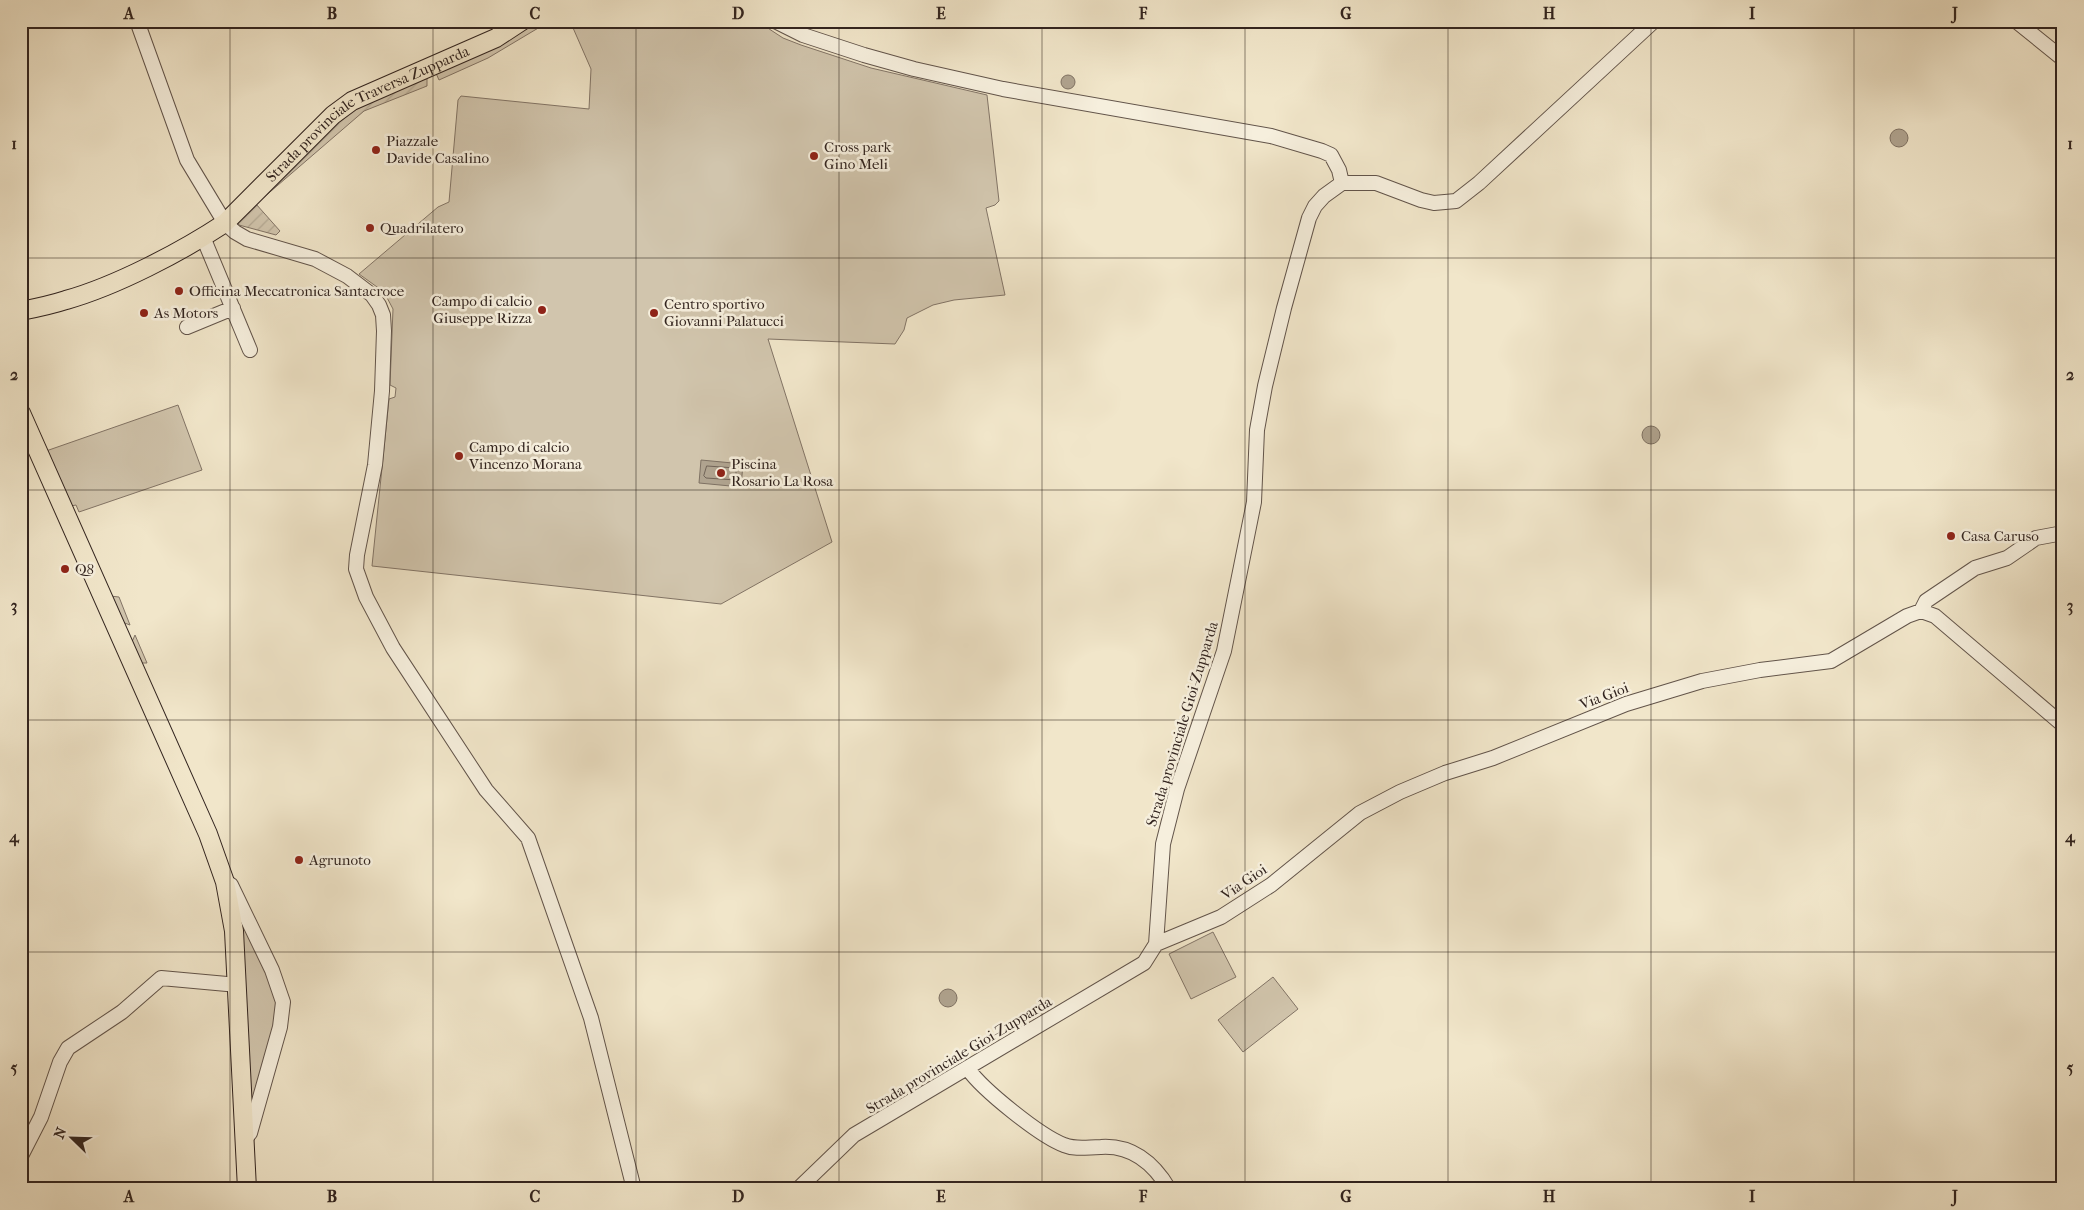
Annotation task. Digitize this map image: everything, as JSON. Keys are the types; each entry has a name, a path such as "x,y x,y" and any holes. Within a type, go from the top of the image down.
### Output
{"main road":[{"name":"Strada provinciale Traversa Zupparda","path":"21,311 68,300 124,278 204,237 225,223 333,115 352,101 496,38 522,21"},
{"path":"21,413 208,834 225,882 234,931 238,985 247,1189"}],"street":[{"path":"137,21 187,160 225,223 247,239 315,259 339,271 372,295 379,305 383,315 384,331 382,391 375,465 357,555 356,569 366,597 393,648 418,688 437,712 452,741 486,790 528,838 591,1018 634,1189"},
{"path":"775,21 803,35 864,55 923,71 1003,89 1271,136 1330,155 1339,170 1342,183 1376,182 1421,200 1434,203 1456,201 1480,183 1654,21"},
{"path":"2016,21 2063,59"},
{"name":"Strada provinciale Gioi-Zupparda","path":"798,1189 854,1135 1144,963 1156,944 1163,844 1177,789 1224,652 1254,502 1257,430 1265,386 1284,308 1302,242 1315,206 1324,196 1342,183"},
{"path":"204,237 250,350"},
{"path":"187,327 233,308"},
{"path":"2063,533 2036,538 2007,558 1974,568 1926,601 1921,611 1935,616 2063,725"},
{"name":"Via Gioi","path":"1156,944 1221,917 1271,885 1360,813 1400,792 1493,758 1626,704 1702,681 1760,670 1831,661 1907,616 1921,611"},
{"path":"225,882 231,885 272,970 283,1002 280,1026 250,1134 245,1139"},
{"path":"21,1156 41,1117 60,1062 68,1048 122,1012 162,978 238,985"},
{"path":"968,1069 976,1080 1029,1123 1063,1145 1077,1149 1103,1146 1122,1148 1139,1155 1160,1174 1169,1189"}],"shaded area":[{"path":"532,21 550,21 488,58 439,80 435,71"},
{"name":"Centro sportivo Giovanni Palatucci","path":"570,21 757,21 783,38 871,68 987,95 999,201 995,205 986,208 1005,295 954,300 933,305 907,318 904,330 895,344 768,339 832,542 721,604 372,566 389,399 395,397 396,388 390,385 393,309 384,292 359,274 438,207 449,202 458,100 461,96 589,109 591,69"},
{"path":"427,74 427,86 364,111 256,204 280,231 276,235 239,225 238,223 246,212 342,113"},
{"path":"178,405 202,470 79,512 76,505 71,506 46,451"},
{"path":"110,596 119,597 130,625 122,622"},
{"path":"135,635 147,663 140,663 131,644"},
{"path":"233,896 276,994 279,1010 251,1117"},
{"path":"1213,932 1236,977 1191,999 1169,954"},
{"path":"1273,977 1298,1009 1243,1052 1218,1020"}],"water":[{"path":"1068,75 1073,77 1075,82 1073,87 1068,89 1063,87 1061,82 1063,77"},
{"path":"1895,129 1903,129 1908,134 1906,145 1895,147 1890,142 1890,134"},
{"path":"1651,426 1657,429 1660,435 1657,441 1651,444 1645,441 1642,435 1645,429"},
{"name":"Piscina Rosario La Rosa","path":"701,460 743,464 741,487 699,483"},
{"path":"948,989 954,992 957,998 954,1004 948,1007 942,1004 939,998 942,992"}],"place":[{"name":"Piazzale Davide Casalino","path":"376,150"},
{"name":"Cross park Gino Meli","path":"814,156"},
{"name":"Quadrilatero","path":"370,228"},
{"name":"Officina Meccatronica Santacroce","path":"179,291"},
{"name":"Campo di calcio Giuseppe Rizza","path":"542,310"},
{"name":"As Motors","path":"144,313"},
{"name":"Centro sportivo Giovanni Palatucci","path":"654,313"},
{"name":"Campo di calcio Vincenzo Morana","path":"459,456"},
{"name":"Piscina Rosario La Rosa","path":"721,473"},
{"name":"Casa Caruso","path":"1951,536"},
{"name":"Q8","path":"65,569"},
{"name":"Agrunoto","path":"299,860"}]}
